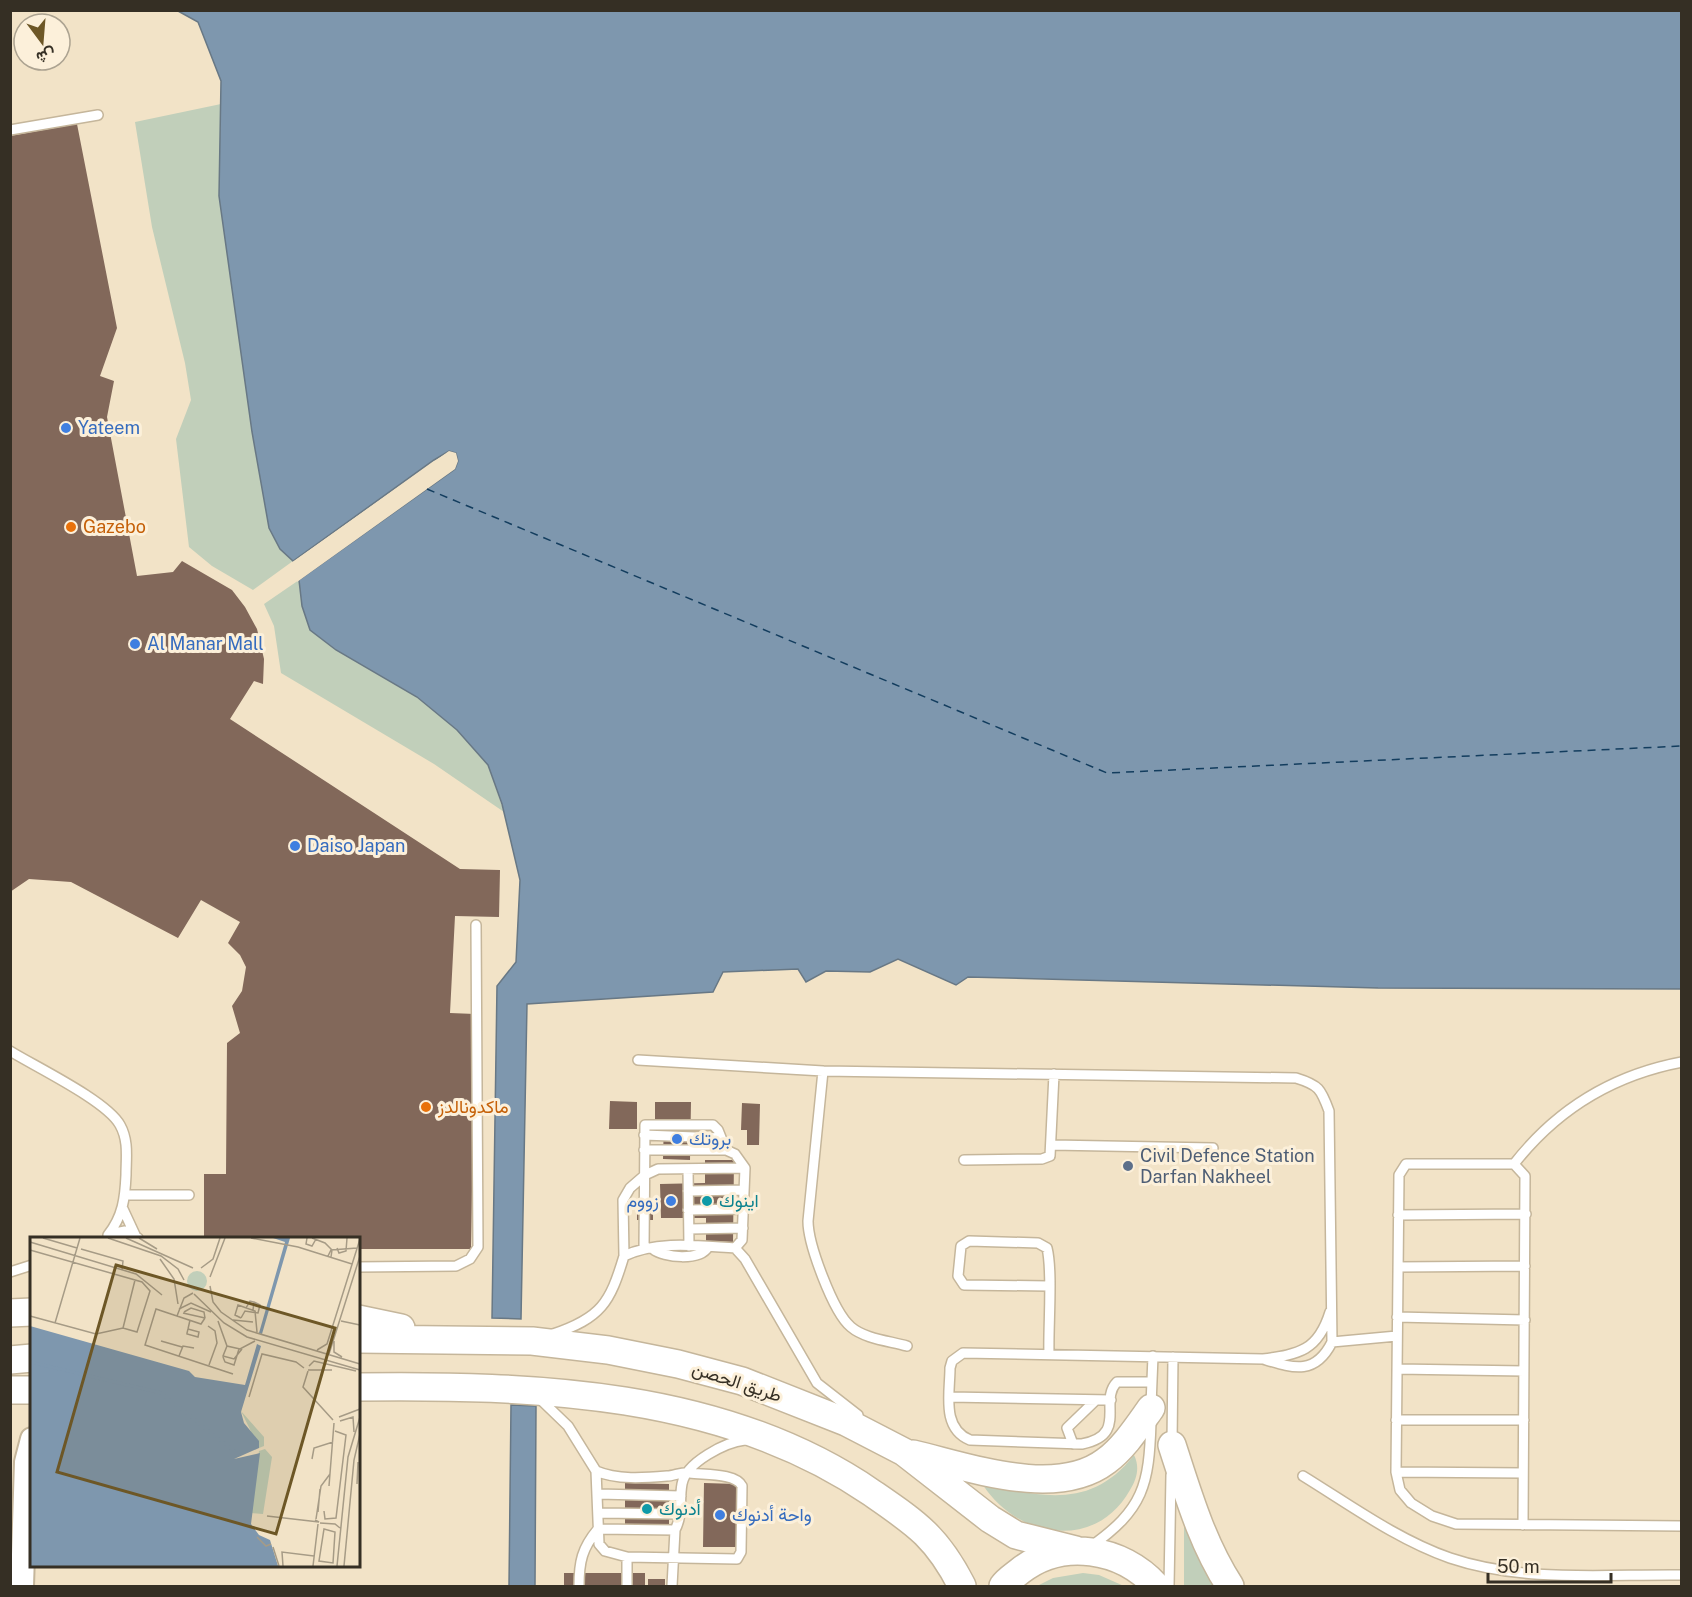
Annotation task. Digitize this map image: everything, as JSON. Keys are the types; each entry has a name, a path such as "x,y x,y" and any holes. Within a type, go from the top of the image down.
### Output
{"main road":[{"path":"10,1312 30,1312"},
{"path":"360,1319 437,1339"},
{"name":"طريق الحصن","path":"360,1340 532,1341 620,1352 742,1381 846,1422 904,1452 990,1519 1016,1535 1115,1557 1137,1568 1156,1587"},
{"path":"10,1345 30,1345"},
{"path":"10,1360 30,1358"},
{"path":"360,1387 531,1390 623,1401 696,1416 768,1437 844,1474 922,1528 949,1562 962,1587"},
{"path":"10,1390 30,1390"},
{"path":"904,1452 1047,1480 1080,1475 1106,1461 1151,1408"},
{"path":"1172,1445 1193,1510 1216,1565 1230,1587"},
{"path":"1003,1587 1030,1563 1060,1552 1080,1551"}],"street":[{"path":"22,1587 26,1462 30,1447"}],"lane":[{"path":"10,130 98,115"},
{"path":"360,1267 456,1266 470,1259 478,1247 476,925"},
{"path":"10,1051 106,1108 120,1125 127,1146 125,1195 123,1209 105,1237"},
{"path":"638,1060 823,1071 1296,1078 1320,1088 1329,1111 1332,1342 1326,1354 1316,1363 1304,1367 1291,1367 1263,1359"},
{"path":"1514,1164 1533,1140 1552,1122 1594,1093 1641,1072 1682,1062"},
{"path":"823,1071 808,1221 811,1245 844,1320 863,1334 908,1346"},
{"path":"964,1160 1046,1159 1052,1153 1054,1074"},
{"path":"648,1249 645,1125 705,1124 718,1130 726,1150"},
{"path":"1052,1145 1213,1148"},
{"path":"644,1150 726,1150 735,1154 745,1168 742,1240 735,1248"},
{"path":"1522,1525 1525,1176 1514,1164 1406,1164 1399,1175 1396,1369 1396,1482 1405,1497 1432,1516 1468,1525 1682,1526"},
{"path":"532,1341 573,1327 599,1311 614,1287 624,1256 624,1200 630,1188 645,1175 658,1169 745,1168"},
{"path":"688,1169 689,1246"},
{"path":"688,1191 744,1190"},
{"path":"125,1195 189,1195"},
{"path":"123,1209 137,1237"},
{"path":"688,1210 744,1209"},
{"path":"1398,1215 1526,1214"},
{"path":"689,1229 743,1228"},
{"path":"105,1237 125,1231 135,1237"},
{"path":"1048,1287 964,1285 958,1276 961,1246 969,1241 1042,1244 1048,1251 1049,1354"},
{"path":"624,1256 648,1249 689,1246 735,1248 745,1259 817,1383 904,1452"},
{"path":"648,1249 667,1255 698,1255 706,1251 708,1247"},
{"path":"10,1272 30,1266"},
{"path":"1398,1266 1525,1266"},
{"path":"1152,1382 1117,1382 1114,1385 1112,1415 1106,1432 1091,1442 1073,1444 970,1440 957,1433 953,1427 950,1368 957,1356 970,1353 1263,1359 1296,1354 1310,1347 1320,1337 1331,1310"},
{"path":"1397,1317 1525,1320"},
{"path":"1332,1342 1397,1336"},
{"path":"1080,1551 1125,1519 1140,1498 1149,1466 1153,1356"},
{"path":"1170,1587 1173,1356"},
{"path":"1396,1369 1524,1371"},
{"path":"531,1390 568,1426 596,1471 599,1544 605,1551 627,1557 729,1561 737,1559 741,1552 742,1486 739,1480 733,1477 701,1476 688,1472 665,1477 623,1477 596,1471"},
{"path":"950,1397 1112,1400"},
{"path":"1073,1444 1067,1428 1096,1400"},
{"path":"1396,1420 1524,1420"},
{"path":"672,1587 675,1530 681,1514 682,1481 688,1472 711,1451 738,1441 768,1437"},
{"path":"1396,1472 1523,1473"},
{"path":"1303,1476 1424,1548 1475,1566 1529,1574 1682,1575"},
{"path":"598,1494 681,1496"},
{"path":"598,1512 681,1514"},
{"path":"598,1529 675,1530"},
{"path":"579,1587 579,1564 584,1546 598,1529"},
{"path":"627,1557 627,1587"},
{"path":"1636,1575 1636,1587"}],"green space":[{"path":"221,104 219,196 280,549 293,561 253,590 212,566 189,547 176,439 191,400 185,363 152,227 135,122"},
{"path":"299,580 302,606 310,630 336,650 417,697 457,730 488,765 504,812 434,764 281,673 274,626 264,604"},
{"path":"1134,1455 1137,1464 1136,1477 1130,1490 1115,1510 1098,1523 1078,1529 1057,1531 1036,1526 1016,1517 998,1503 983,1485 1046,1495 1083,1492 1118,1473"},
{"path":"1184,1522 1217,1586 1184,1586"},
{"path":"1083,1573 1099,1575 1124,1586 1037,1586 1053,1578"}],"water":[{"path":"178,11 1681,11 1681,989 1378,988 968,977 956,985 898,959 870,972 826,971 806,982 798,969 723,972 713,992 527,1004 521,1319 492,1318 497,986 516,962 520,880 502,804 488,765 457,730 417,697 336,650 310,630 302,606 299,580 455,469 458,461 456,453 449,451 434,460 293,561 280,549 269,528 252,432 219,196 221,81 198,22"},
{"path":"511,1405 536,1406 535,1586 509,1586"}],"pier":[{"path":"449,451 456,453 458,461 455,469 297,582 298,577 453,467 454,456 449,454 435,462 295,564 291,563"}],"building":[{"name":"Al Manar Mall","path":"77,124 117,328 100,376 114,381 107,417 137,576 173,572 182,561 232,590 245,607 257,629 264,659 263,684 254,681 230,719 460,869 500,870 499,917 455,916 450,1013 475,1014 471,1249 360,1249 360,1237 204,1237 204,1174 226,1174 227,1043 240,1033 232,1006 242,991 246,967 240,955 228,943 240,922 201,900 178,938 71,882 29,879 10,892 10,136"},
{"path":"610,1101 637,1102 637,1129 609,1129"},
{"name":"بروتك","path":"655,1102 691,1102 690,1160 663,1159 664,1119 655,1119"},
{"path":"742,1103 760,1104 759,1145 747,1145 747,1130 741,1130"},
{"name":"اينوك","path":"705,1160 734,1160 733,1242 706,1241 706,1218 661,1218 660,1184 705,1183"},
{"path":"637,1203 653,1203 653,1220 637,1220"},
{"name":"أدنوك","path":"625,1483 669,1484 669,1534 625,1534"},
{"name":"واحة أدنوك","path":"704,1483 737,1484 737,1547 703,1547"},
{"path":"564,1573 645,1573 645,1586 564,1586"},
{"path":"648,1579 665,1579 665,1586 648,1586"}],"ferry route":[{"path":"427,489 1107,773 1682,746"}],"place":[{"name":"Yateem","path":"66,428"},
{"name":"Gazebo","path":"71,527"},
{"name":"Al Manar Mall","path":"135,644"},
{"name":"Daiso Japan","path":"295,846"},
{"name":"ماكدونالدز","path":"426,1107"},
{"name":"بروتك","path":"677,1139"},
{"name":"Civil Defence Station Darfan Nakheel","path":"1128,1166"},
{"name":"زووم","path":"671,1201"},
{"name":"اينوك","path":"707,1201"},
{"name":"أدنوك","path":"647,1509"},
{"name":"واحة أدنوك","path":"720,1515"}]}
